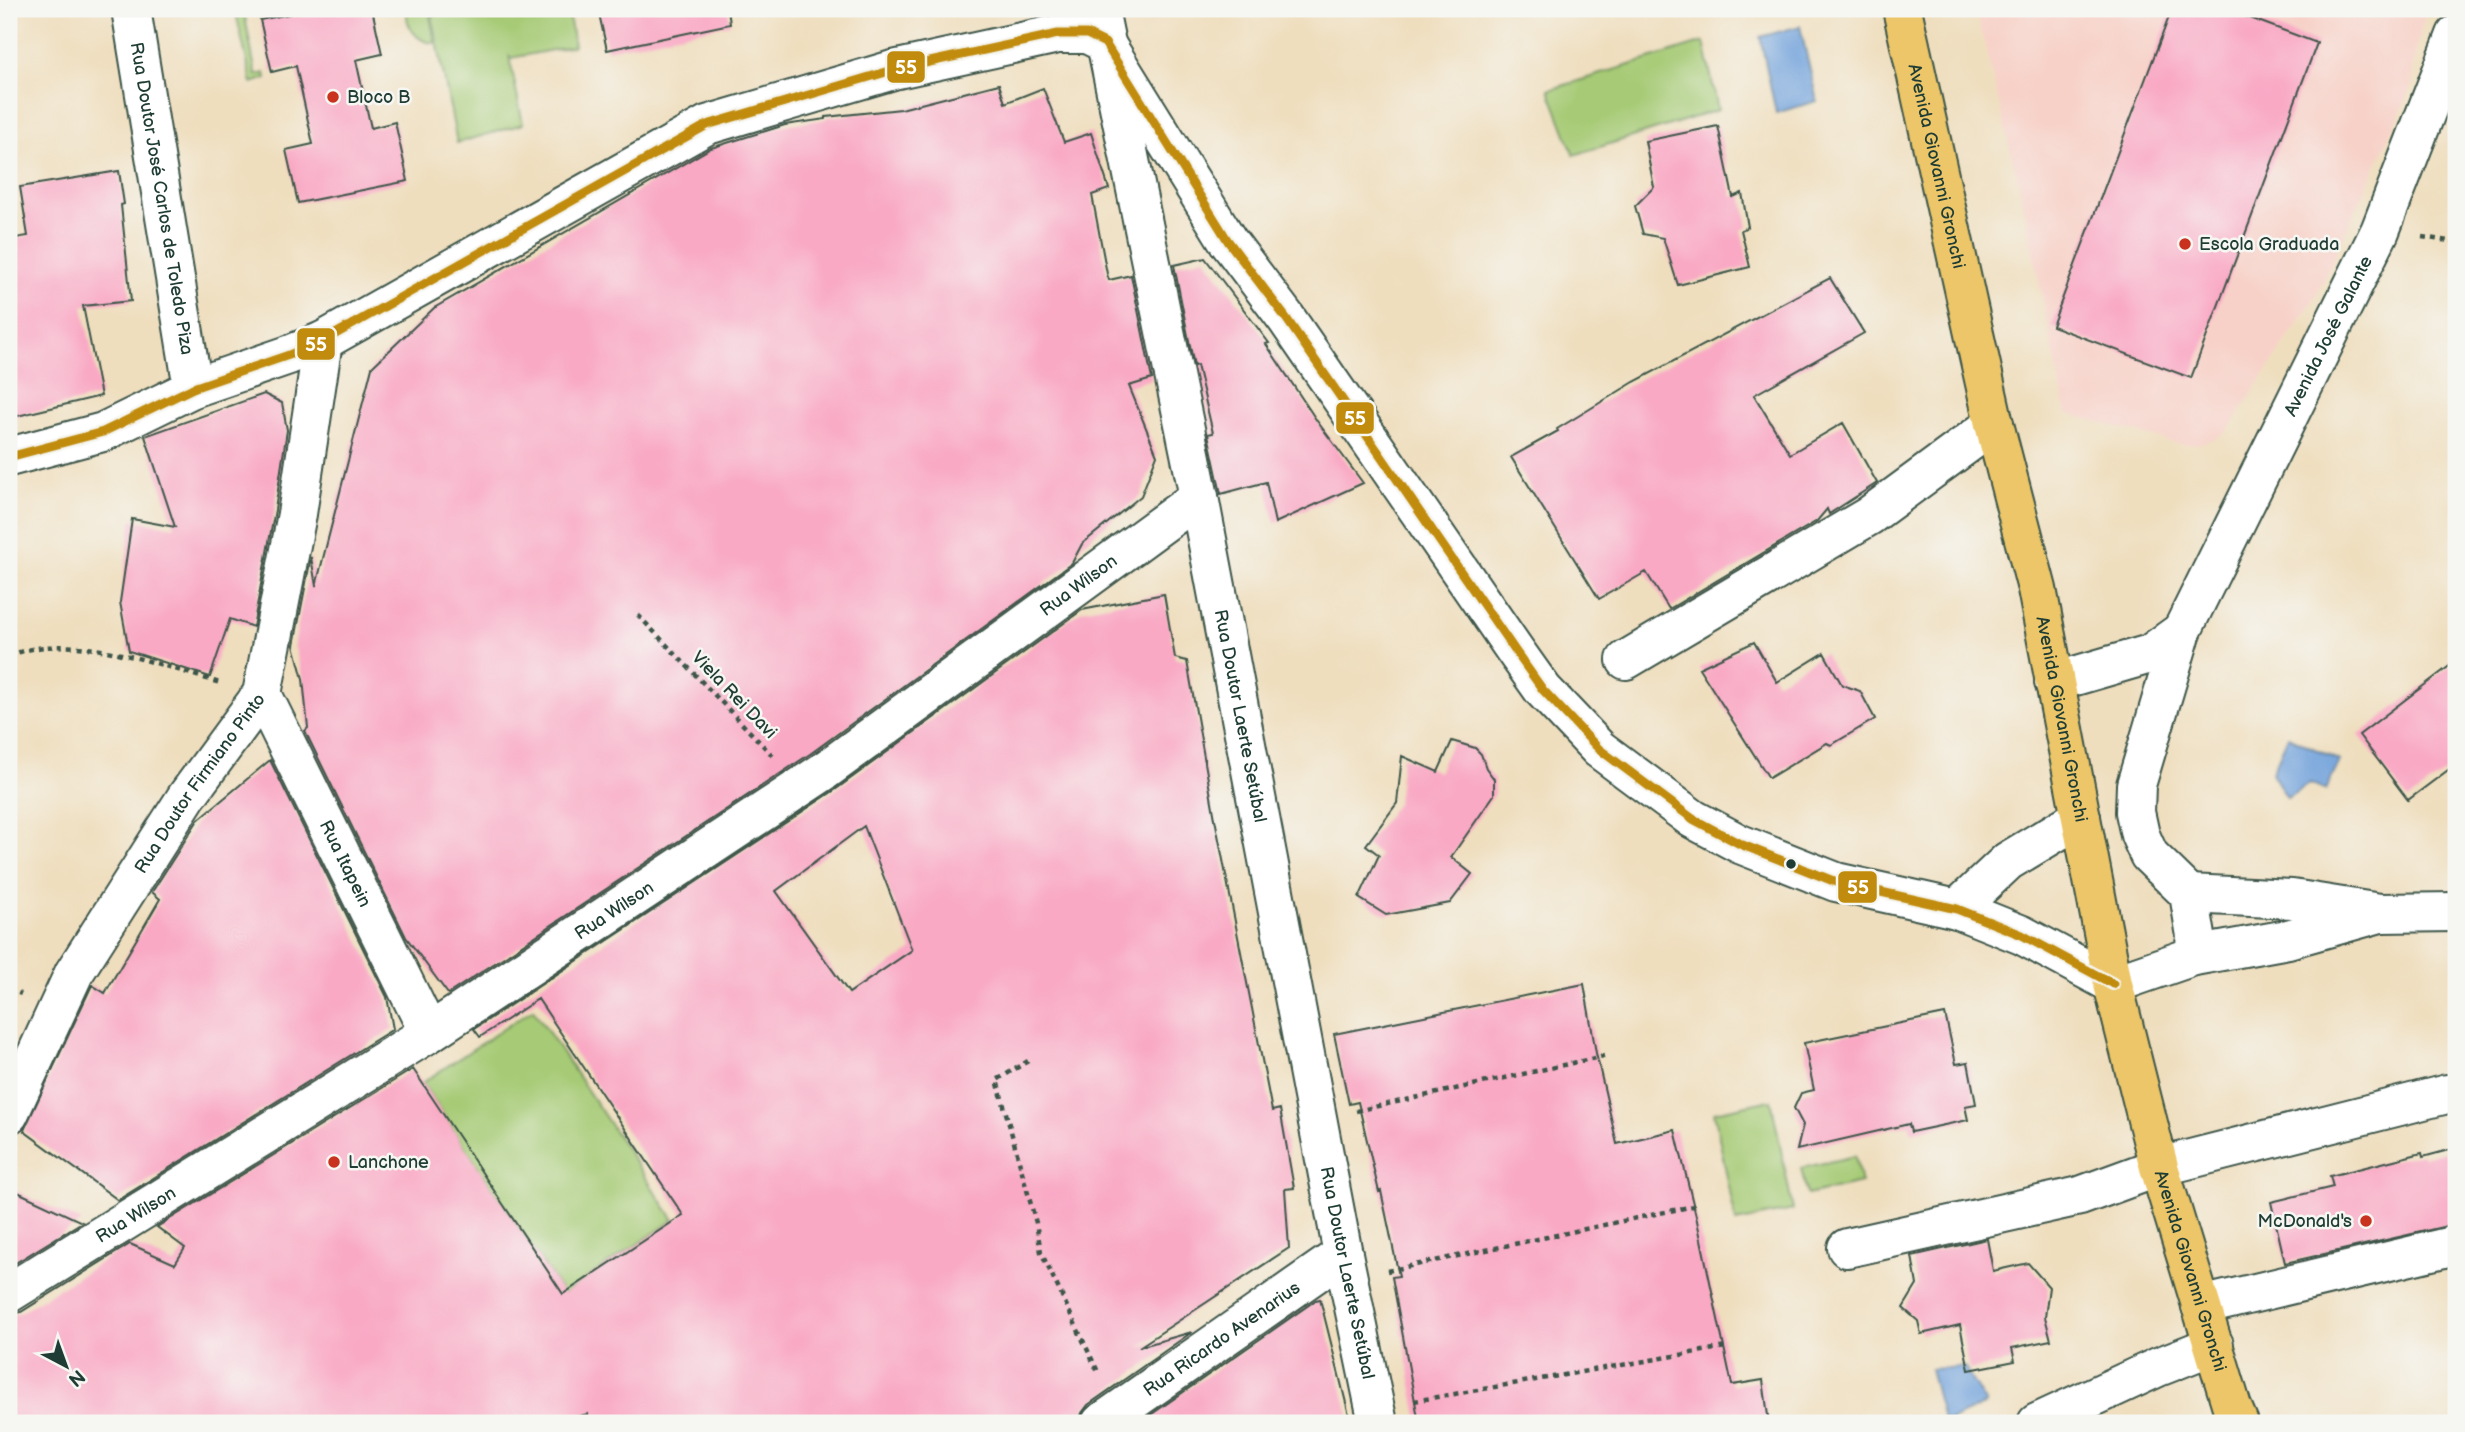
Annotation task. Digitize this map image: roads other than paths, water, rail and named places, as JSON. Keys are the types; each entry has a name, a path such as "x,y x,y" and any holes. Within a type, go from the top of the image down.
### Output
{"main road":[{"name":"Avenida Giovanni Gronchi","path":"1902,9 1994,424 2037,589 2113,984 2159,1167 2239,1423"}],"street":[{"name":"Rua Doutor José Carlos de Toledo Piza","path":"131,9 193,388"},
{"path":"9,457 103,432 193,388 323,341 706,125 893,70 1058,34 1087,34 1102,26 1228,241 1286,318 1544,690 1600,749 1693,819 1740,844 1836,882 1957,909 2022,935 2113,984 2194,956 2288,939 2380,913"},
{"name":"Rua Doutor Laerte Setúbal","path":"1102,26 1199,497 1317,1119 1377,1416"},
{"name":"Avenida José Galante","path":"2189,894 2148,855 2135,812 2136,785 2182,631 2380,231 2456,35"},
{"name":"Rua Doutor Firmiano Pinto","path":"9,1114 74,973 187,796 261,695 297,514 323,341"},
{"path":"1626,660 1869,516 1994,424"},
{"name":"Rua Wilson","path":"9,1293 429,1033 823,772 1199,497"},
{"name":"Avenida José Galante","path":"2054,682 2150,654 2182,631"},
{"name":"Rua Itapein","path":"261,695 429,1033"},
{"path":"1957,909 2008,861 2081,817"},
{"path":"2194,956 2196,936 2189,894 2292,899 2380,913 2456,912"},
{"path":"1847,1248 2080,1196 2159,1167 2446,1094 2456,1095"},
{"path":"2201,1306 2456,1245"},
{"name":"Rua Ricardo Avenarius","path":"1109,1418 1346,1267"},
{"path":"2038,1423 2158,1367 2214,1345"}],"water":[{"path":"1800,26 1817,101 1776,113 1760,37"},
{"path":"2288,736 2340,761 2326,790 2310,783 2287,798 2272,773"},
{"path":"1964,1367 1986,1404 1944,1423 1930,1369"}],"place":[{"name":"Bloco B","path":"333,97"},
{"name":"Escola Graduada","path":"2185,244"},
{"name":"Lanchone","path":"334,1162"},
{"name":"McDonald's","path":"2366,1221"}]}
